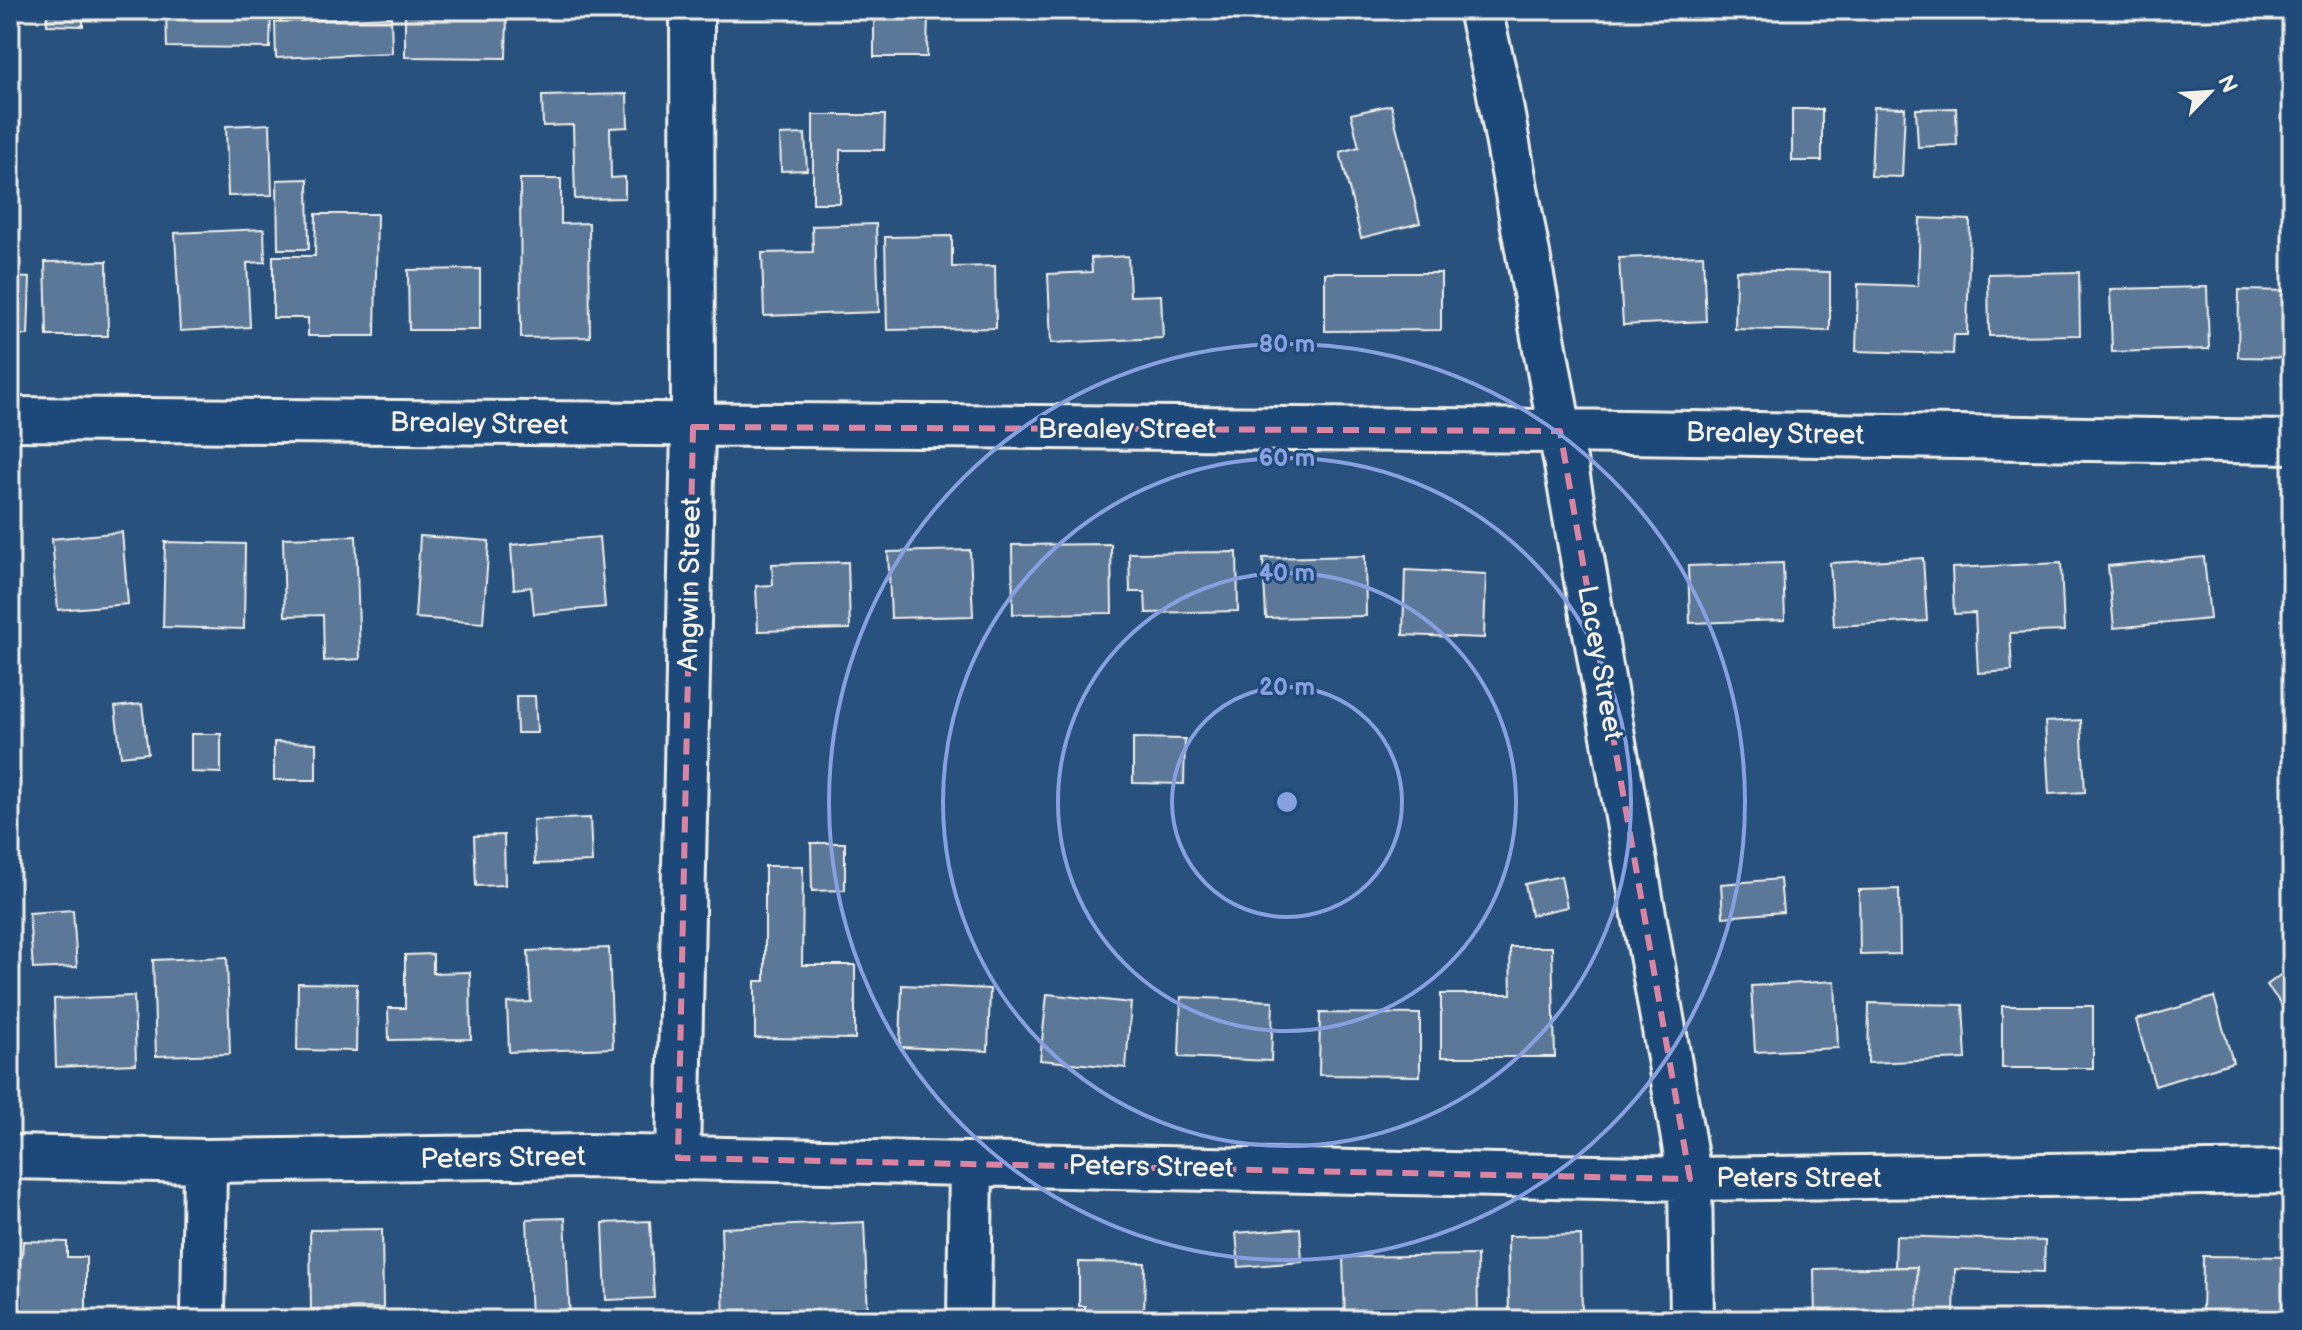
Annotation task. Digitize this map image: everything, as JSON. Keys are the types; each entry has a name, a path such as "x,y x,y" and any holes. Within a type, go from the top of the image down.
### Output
{"street":[{"name":"Angwin Street","path":"678,1158 693,427 692,10"},
{"name":"Lacey Street","path":"1480,10 1497,83 1560,431 1690,1179 1692,1320"},
{"name":"Brealey Street","path":"10,419 693,427 1560,431 2292,442"},
{"name":"Peters Street","path":"10,1157 205,1161 678,1158 1690,1179 2292,1172"},
{"path":"203,1320 205,1161"},
{"path":"969,1320 971,1164"}],"highlighted area":[{"path":"693,427 1560,431 1690,1179 678,1158"}],"building":[{"path":"47,10 83,10 83,26 47,25"},
{"path":"166,10 271,10 270,48 167,47"},
{"path":"405,12 507,13 506,58 405,57"},
{"path":"874,14 928,14 927,57 874,57"},
{"path":"391,17 392,53 276,58 275,22"},
{"path":"627,94 628,127 610,128 611,178 625,177 625,198 575,199 573,125 543,126 542,96"},
{"path":"1391,105 1420,223 1361,238 1340,152 1359,147 1351,114"},
{"path":"1874,107 1905,108 1902,177 1871,176"},
{"path":"1956,108 1957,145 1918,147 1916,109"},
{"path":"1792,109 1822,109 1822,161 1792,161"},
{"path":"813,115 885,115 884,150 840,150 840,203 813,203"},
{"path":"270,124 272,195 228,196 226,126"},
{"path":"805,134 807,170 781,171 780,135"},
{"path":"308,179 309,249 278,249 277,180"},
{"path":"520,179 561,179 561,224 589,223 590,337 521,338"},
{"path":"316,214 377,214 375,336 308,336 308,318 273,318 273,256 315,256"},
{"path":"1920,218 1970,220 1967,335 1954,335 1953,354 1856,351 1858,284 1918,286"},
{"path":"876,224 879,312 764,316 762,253 813,252 812,226"},
{"path":"264,229 265,262 247,263 250,327 180,331 175,233"},
{"path":"952,236 952,267 995,266 996,328 887,330 885,237"},
{"path":"1703,255 1706,321 1623,325 1619,258"},
{"path":"1128,256 1130,296 1161,295 1163,338 1051,343 1048,274 1092,272 1091,258"},
{"path":"107,261 108,336 47,336 45,262"},
{"path":"480,269 480,330 409,330 408,270"},
{"path":"1736,270 1830,272 1830,331 1735,329"},
{"path":"2079,272 2080,335 1989,336 1988,274"},
{"path":"1325,273 1441,273 1441,330 1325,331"},
{"path":"10,277 30,278 28,335 10,335"},
{"path":"2207,287 2209,349 2112,352 2110,289"},
{"path":"2239,290 2292,291 2292,358 2238,357"},
{"path":"122,532 128,604 58,610 52,539"},
{"path":"356,536 360,659 324,661 323,615 285,616 283,538"},
{"path":"420,536 489,541 483,623 415,618"},
{"path":"599,537 605,607 534,614 531,587 514,589 511,545"},
{"path":"165,542 245,544 244,629 163,627"},
{"path":"1111,544 1112,613 1013,614 1012,545"},
{"path":"970,550 973,616 891,618 888,552"},
{"path":"1237,552 1238,611 1146,613 1145,592 1130,592 1129,553"},
{"path":"1365,556 1366,616 1266,618 1263,558"},
{"path":"2204,557 2210,619 2114,628 2108,566"},
{"path":"1923,558 1927,621 1834,626 1830,563"},
{"path":"848,562 850,629 758,631 756,586 773,585 772,564"},
{"path":"1783,563 1785,620 1690,623 1688,566"},
{"path":"2061,563 2064,631 2010,633 2012,671 1978,673 1975,613 1954,614 1952,568"},
{"path":"1405,570 1486,574 1484,638 1403,635"},
{"path":"516,696 535,696 537,733 517,733"},
{"path":"142,704 148,753 121,756 115,707"},
{"path":"2081,720 2085,792 2049,794 2045,722"},
{"path":"191,734 221,734 221,773 191,772"},
{"path":"10,737 14,737 15,769 10,769"},
{"path":"1133,738 1185,739 1184,784 1133,783"},
{"path":"274,742 316,743 316,780 274,780"},
{"path":"590,818 592,862 535,864 533,820"},
{"path":"504,835 505,885 476,886 474,836"},
{"path":"811,843 845,843 845,890 812,891"},
{"path":"765,866 803,866 802,965 855,965 855,1039 755,1038 755,981 765,981"},
{"path":"1561,876 1567,907 1531,915 1525,884"},
{"path":"1780,879 1783,912 1723,917 1721,884"},
{"path":"1899,889 1900,954 1860,955 1859,890"},
{"path":"73,910 77,967 33,969 29,913"},
{"path":"1510,947 1552,947 1555,1057 1441,1057 1441,994 1511,994"},
{"path":"609,948 613,1048 509,1052 507,1003 531,1002 528,951"},
{"path":"433,954 433,973 470,972 471,1039 389,1040 388,1008 405,1008 405,955"},
{"path":"227,957 230,1054 156,1056 153,960"},
{"path":"2292,966 2292,1019 2267,985"},
{"path":"1835,981 1838,1048 1755,1052 1751,986"},
{"path":"298,983 357,984 356,1051 297,1050"},
{"path":"902,985 990,989 988,1051 900,1047"},
{"path":"1047,994 1131,1003 1126,1068 1040,1060"},
{"path":"134,996 136,1064 56,1067 54,999"},
{"path":"1181,997 1273,1001 1271,1061 1179,1057"},
{"path":"2214,997 2233,1062 2155,1086 2136,1020"},
{"path":"1869,1003 1963,1005 1966,1059 1868,1063"},
{"path":"2002,1006 2093,1006 2093,1068 2002,1068"},
{"path":"1320,1013 1420,1014 1420,1076 1319,1075"},
{"path":"565,1218 570,1320 531,1320 527,1219"},
{"path":"650,1221 654,1298 606,1300 603,1223"},
{"path":"864,1222 868,1315 724,1320 721,1228"},
{"path":"1300,1228 1302,1262 1239,1267 1236,1233"},
{"path":"382,1229 383,1308 311,1309 310,1230"},
{"path":"1581,1235 1582,1320 1509,1320 1508,1236"},
{"path":"1896,1236 2045,1241 2044,1272 1955,1269 1954,1318 1918,1317 1917,1267 1895,1267"},
{"path":"23,1241 67,1242 67,1257 86,1257 86,1320 10,1320 10,1257 22,1257"},
{"path":"1477,1255 1478,1320 1345,1320 1343,1257"},
{"path":"2203,1256 2292,1257 2292,1320 2202,1320"},
{"path":"1079,1262 1145,1263 1144,1319 1175,1320 1085,1320 1085,1306 1079,1306"},
{"path":"1917,1267 1918,1320 1815,1320 1814,1269"}]}
